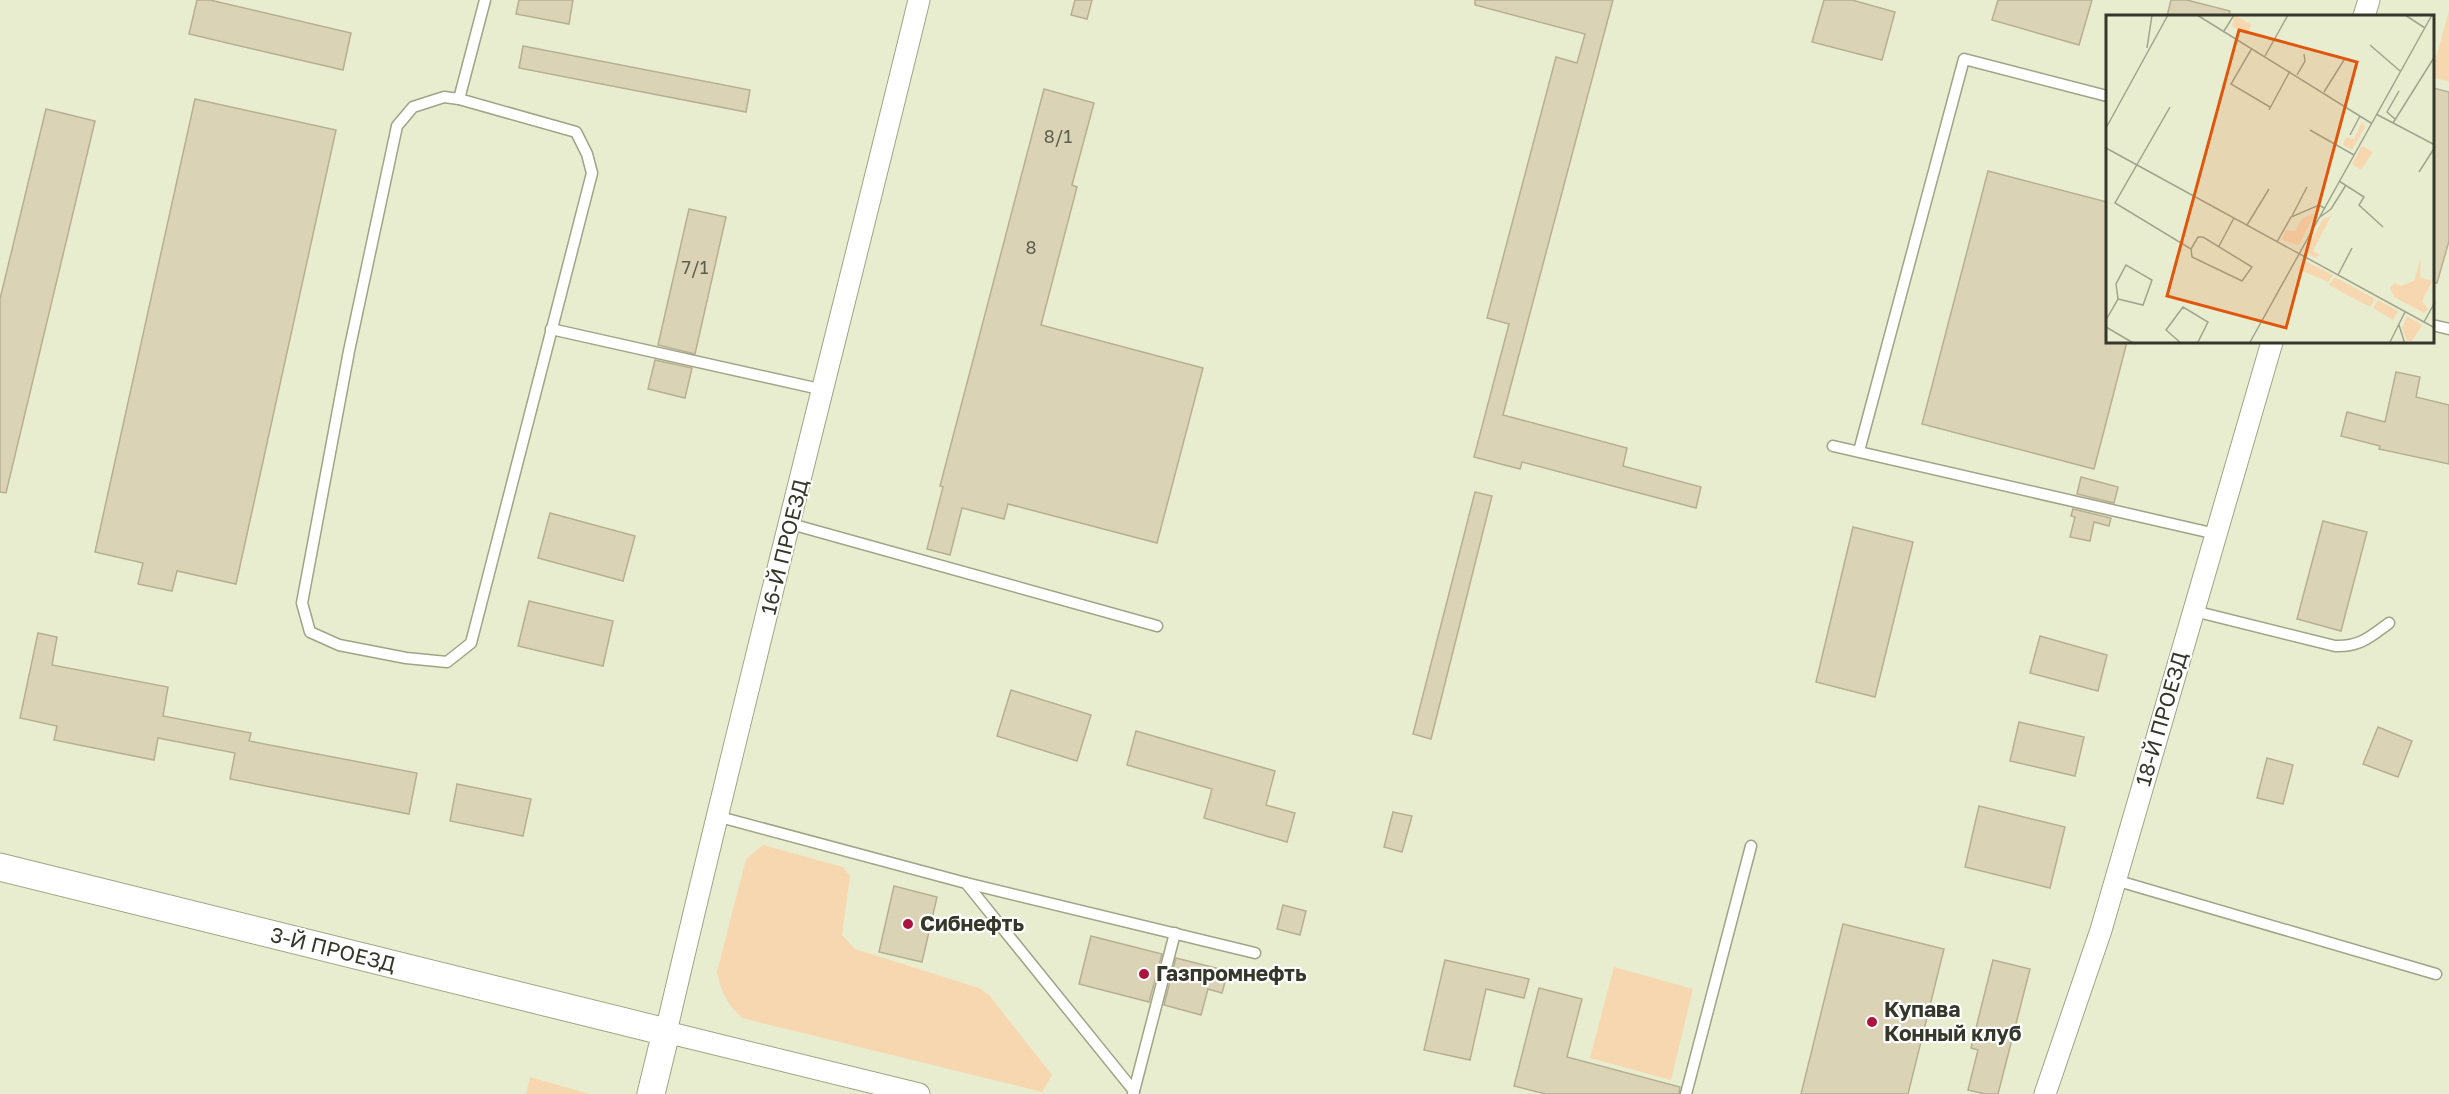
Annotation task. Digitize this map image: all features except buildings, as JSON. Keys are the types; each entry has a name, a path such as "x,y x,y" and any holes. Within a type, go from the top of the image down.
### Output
{"street":[{"name":"16-Й ПРОЕЗД","path":"651,1094 716,816 791,524 919,0"},
{"path":"2364,15 2369,0"},
{"name":"18-Й ПРОЕЗД","path":"2045,1094 2101,930 2271,344"},
{"name":"3-Й ПРОЕЗД","path":"0,867 666,1032"},
{"path":"666,1032 919,1094"}],"lane":[{"path":"459,99 485,0"},
{"path":"1859,451 1964,59 2106,96"},
{"path":"444,97 459,99 576,132 587,154 592,172 471,643 447,662 406,658 339,645 310,632 302,603 349,351 397,126 413,108 444,97"},
{"path":"2434,325 2449,329"},
{"path":"551,329 824,390"},
{"path":"1833,446 2216,534"},
{"path":"791,524 1157,626"},
{"path":"2194,611 2335,646 2350,647 2360,643 2389,622"},
{"path":"716,816 966,883 1255,953"},
{"path":"1686,1094 1751,846"},
{"path":"2115,880 2436,974"},
{"path":"966,883 1133,1092"},
{"path":"1133,1092 1175,933"}],"shaded area":[{"path":"2449,11 2449,82 2434,77 2434,65"},
{"path":"763,845 843,867 850,876 842,935 855,949 979,988 989,995 1052,1075 1042,1092 742,1018 725,997 717,972 746,859"},
{"path":"1614,967 1693,989 1671,1080 1590,1058"},
{"path":"530,1077 590,1094 526,1094"}],"place":[{"name":"Сибнефть","path":"908,924"},
{"name":"Газпромнефть","path":"1144,974"},
{"name":"Купава Конный клуб","path":"1872,1022"}]}
